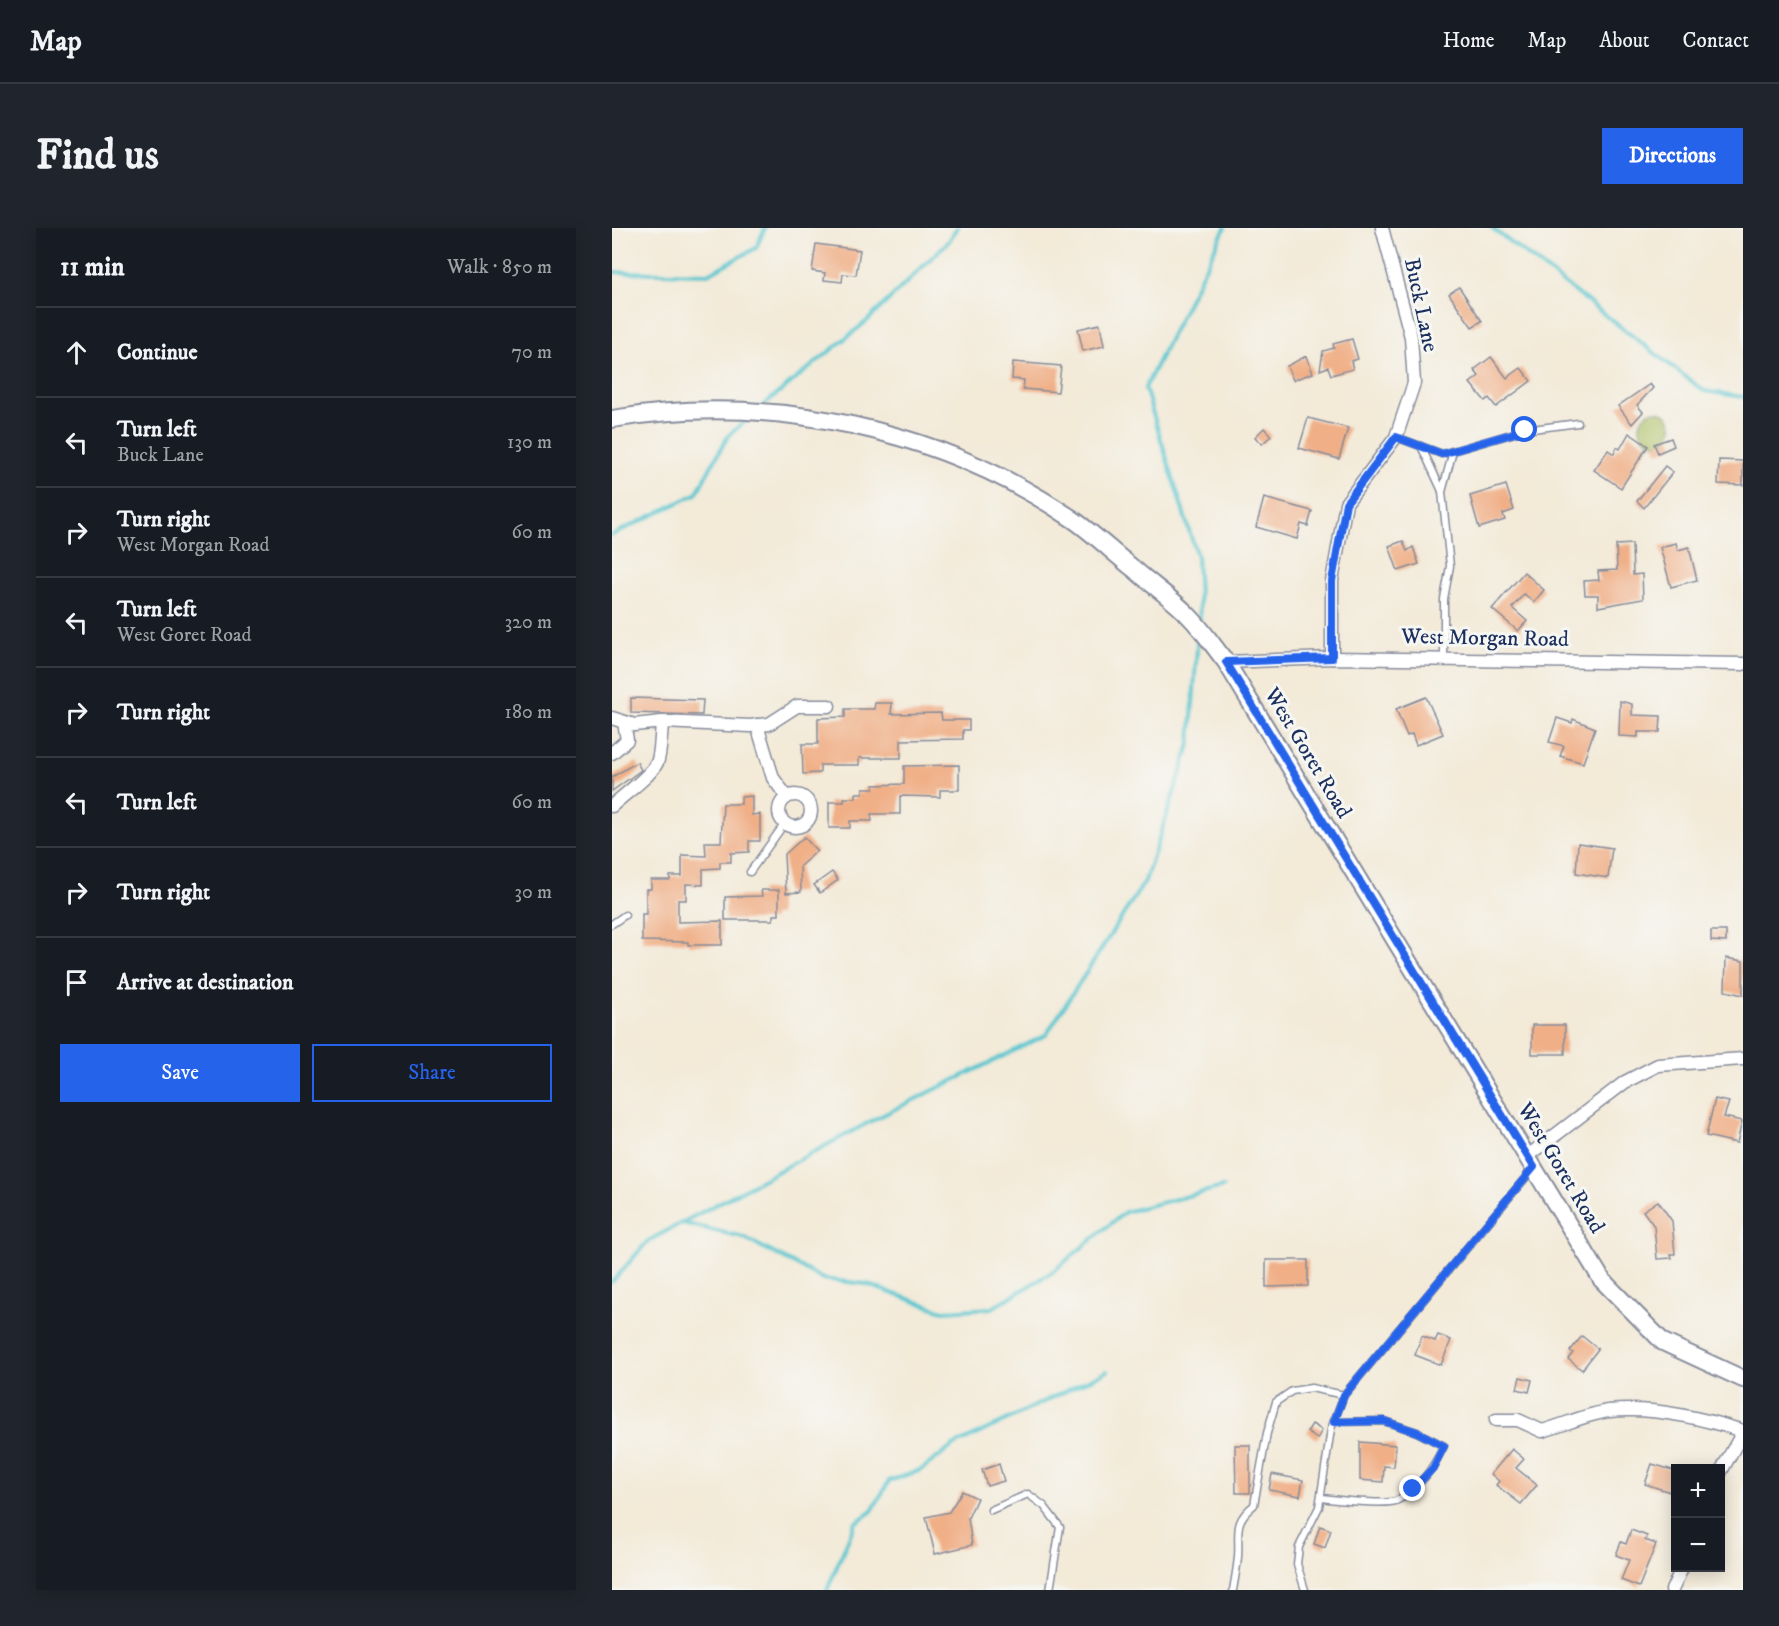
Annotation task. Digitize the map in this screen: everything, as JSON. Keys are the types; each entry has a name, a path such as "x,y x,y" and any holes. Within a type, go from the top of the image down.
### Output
{"street":[{"name":"Buck Lane","path":"1332,658 1332,581 1346,503 1396,437 1414,383 1411,337 1382,228"},
{"name":"West Goret Road","path":"612,419 677,411 780,412 885,434 938,451 1029,492 1076,521 1189,616 1226,662 1602,1280 1664,1341 1743,1379"},
{"name":"West Morgan Road","path":"1226,662 1332,658 1743,664"},
{"path":"618,720 634,725 662,722 757,725 769,724 797,706 830,706"},
{"path":"612,753 627,740 618,720"},
{"path":"612,806 632,786 647,776 658,762 662,722"},
{"path":"757,725 773,778 787,797"},
{"path":"787,797 802,797 811,810 804,824 795,827 785,823 779,810 787,797"},
{"path":"1531,1162 1625,1082 1658,1065 1743,1059"},
{"path":"1496,1420 1518,1420 1542,1431 1609,1412 1637,1411 1707,1420 1743,1431 1725,1464"},
{"path":"1671,1590 1680,1572"}],"lane":[{"path":"1396,437 1442,454 1525,430 1578,423"},
{"path":"1420,446 1442,492 1450,567 1444,598 1444,659"},
{"path":"1442,492 1453,451"},
{"path":"750,872 785,823"},
{"path":"612,924 625,915"},
{"path":"1305,1590 1297,1564 1299,1547 1322,1498 1324,1465 1334,1422 1344,1395 1531,1162"},
{"path":"1233,1590 1238,1555 1237,1529 1242,1515 1254,1505 1267,1432 1276,1402 1292,1391 1311,1388 1344,1395"},
{"path":"1322,1498 1394,1502 1413,1489 1433,1468 1444,1446 1417,1432 1384,1421 1334,1422"},
{"path":"991,1510 1029,1494 1044,1506 1060,1527 1050,1590"}],"green space":[{"path":"1656,411 1667,416 1672,427 1667,438 1656,443 1645,438 1640,427 1645,416"}],"building":[{"path":"816,244 860,250 856,275 843,274 842,282 824,280 825,273 812,271"},
{"path":"1459,287 1482,321 1472,327 1449,294"},
{"path":"1100,324 1104,346 1083,351 1078,329"},
{"path":"1352,339 1358,359 1351,361 1353,369 1331,375 1328,367 1320,370 1323,351 1334,348 1333,344"},
{"path":"1306,356 1313,373 1293,380 1287,366"},
{"path":"1491,357 1507,378 1521,368 1531,381 1496,407 1489,398 1485,401 1470,383 1479,376 1474,370"},
{"path":"1013,362 1061,366 1058,392 1023,389 1024,380 1012,379"},
{"path":"1650,384 1653,388 1637,405 1643,412 1632,424 1618,406"},
{"path":"1308,418 1348,428 1339,459 1299,448"},
{"path":"1264,428 1271,436 1262,444 1255,437"},
{"path":"1629,433 1648,446 1621,488 1594,470 1608,450 1614,454 1617,447 1620,449"},
{"path":"1671,438 1674,446 1658,453 1654,444"},
{"path":"1719,460 1743,461 1743,485 1718,484"},
{"path":"1665,466 1673,472 1644,508 1637,501"},
{"path":"1506,485 1514,510 1503,514 1505,520 1479,528 1470,496"},
{"path":"1264,498 1312,511 1308,526 1301,524 1297,539 1256,527"},
{"path":"1403,541 1407,551 1413,547 1419,564 1398,571 1389,546"},
{"path":"1676,543 1678,550 1689,547 1697,580 1671,587 1660,547"},
{"path":"1632,544 1633,575 1642,574 1643,599 1598,607 1598,595 1585,595 1584,581 1599,580 1598,571 1617,570 1616,545"},
{"path":"1524,572 1544,590 1534,602 1524,594 1512,608 1527,621 1518,631 1492,609"},
{"path":"1426,697 1443,734 1416,745 1412,734 1407,736 1396,709"},
{"path":"631,698 703,700 702,715 631,713"},
{"path":"1620,701 1632,704 1632,715 1661,716 1660,732 1638,732 1638,737 1619,736"},
{"path":"875,703 892,703 891,714 941,713 942,720 969,720 969,730 963,730 963,739 901,740 901,758 859,758 859,765 820,765 820,773 803,774 802,744 818,744 818,718 845,717 845,709 874,709"},
{"path":"1557,718 1572,723 1573,719 1595,728 1583,763 1560,756 1564,746 1549,742"},
{"path":"637,762 641,770 612,791 612,777"},
{"path":"959,765 959,790 940,790 940,797 900,796 900,814 871,814 872,821 850,821 850,828 829,828 829,802 844,802 844,798 856,798 856,793 863,793 863,788 874,788 874,785 904,784 904,766"},
{"path":"752,796 752,815 760,814 760,841 749,841 749,852 731,853 731,862 720,862 720,868 703,869 703,885 686,884 686,900 678,900 678,922 722,921 722,945 642,941 642,914 646,914 646,889 651,889 651,880 670,880 670,876 682,876 682,855 706,856 705,842 721,842 723,804 741,804 741,797"},
{"path":"804,837 817,851 800,866 801,892 786,893 784,855"},
{"path":"1578,843 1612,848 1608,878 1576,873"},
{"path":"832,872 838,880 820,893 814,885"},
{"path":"761,890 779,890 779,915 773,915 773,920 725,920 725,897 762,896"},
{"path":"1711,931 1726,931 1726,942 1711,941"},
{"path":"1726,958 1743,961 1743,995 1725,991"},
{"path":"1532,1025 1565,1025 1565,1054 1532,1054"},
{"path":"1715,1099 1729,1102 1724,1117 1742,1121 1737,1143 1706,1136"},
{"path":"1658,1201 1672,1221 1675,1254 1671,1254 1672,1258 1657,1259 1654,1226 1643,1211"},
{"path":"1266,1260 1308,1260 1308,1286 1266,1287"},
{"path":"1438,1335 1451,1340 1441,1365 1415,1355 1422,1336 1435,1341"},
{"path":"1582,1336 1598,1349 1582,1370 1568,1359 1573,1353 1570,1351"},
{"path":"1520,1377 1532,1380 1529,1392 1517,1389"},
{"path":"1312,1424 1322,1430 1317,1439 1307,1432"},
{"path":"1360,1442 1396,1445 1394,1467 1384,1466 1383,1482 1360,1480"},
{"path":"1235,1445 1250,1445 1250,1493 1236,1493"},
{"path":"1512,1449 1524,1459 1516,1468 1537,1485 1521,1504 1496,1485 1499,1481 1491,1474"},
{"path":"999,1464 1004,1481 987,1486 982,1470"},
{"path":"1652,1464 1671,1470 1671,1492 1645,1484"},
{"path":"1272,1474 1303,1480 1300,1496 1269,1490"},
{"path":"962,1491 977,1498 968,1518 972,1545 935,1554 926,1517 949,1512"},
{"path":"1320,1526 1331,1530 1325,1548 1314,1544"},
{"path":"1631,1530 1647,1536 1645,1540 1656,1544 1639,1587 1621,1580 1629,1560 1616,1555 1621,1542 1626,1544"}],"waterway":[{"path":"612,272 708,274 756,248 765,228"},
{"path":"761,407 867,321 949,241 957,228"},
{"path":"1200,620 1197,556 1145,388 1225,228"},
{"path":"1492,228 1704,391 1743,397"},
{"path":"612,535 696,494 728,436 749,418"},
{"path":"612,1282 648,1241 877,1118 1046,1035 1145,881 1190,744 1198,634"},
{"path":"682,1223 743,1237 823,1279 866,1284 943,1311 992,1308 1051,1273 1125,1212 1223,1187"},
{"path":"827,1590 855,1523 872,1511 889,1481 921,1470 953,1446 1107,1371"}],"route":[{"path":"1413,1489 1433,1468 1444,1446 1417,1432 1384,1421 1334,1422 1344,1395 1534,1167 1226,662 1332,658 1332,581 1346,503 1396,437 1442,454 1525,430"}]}
